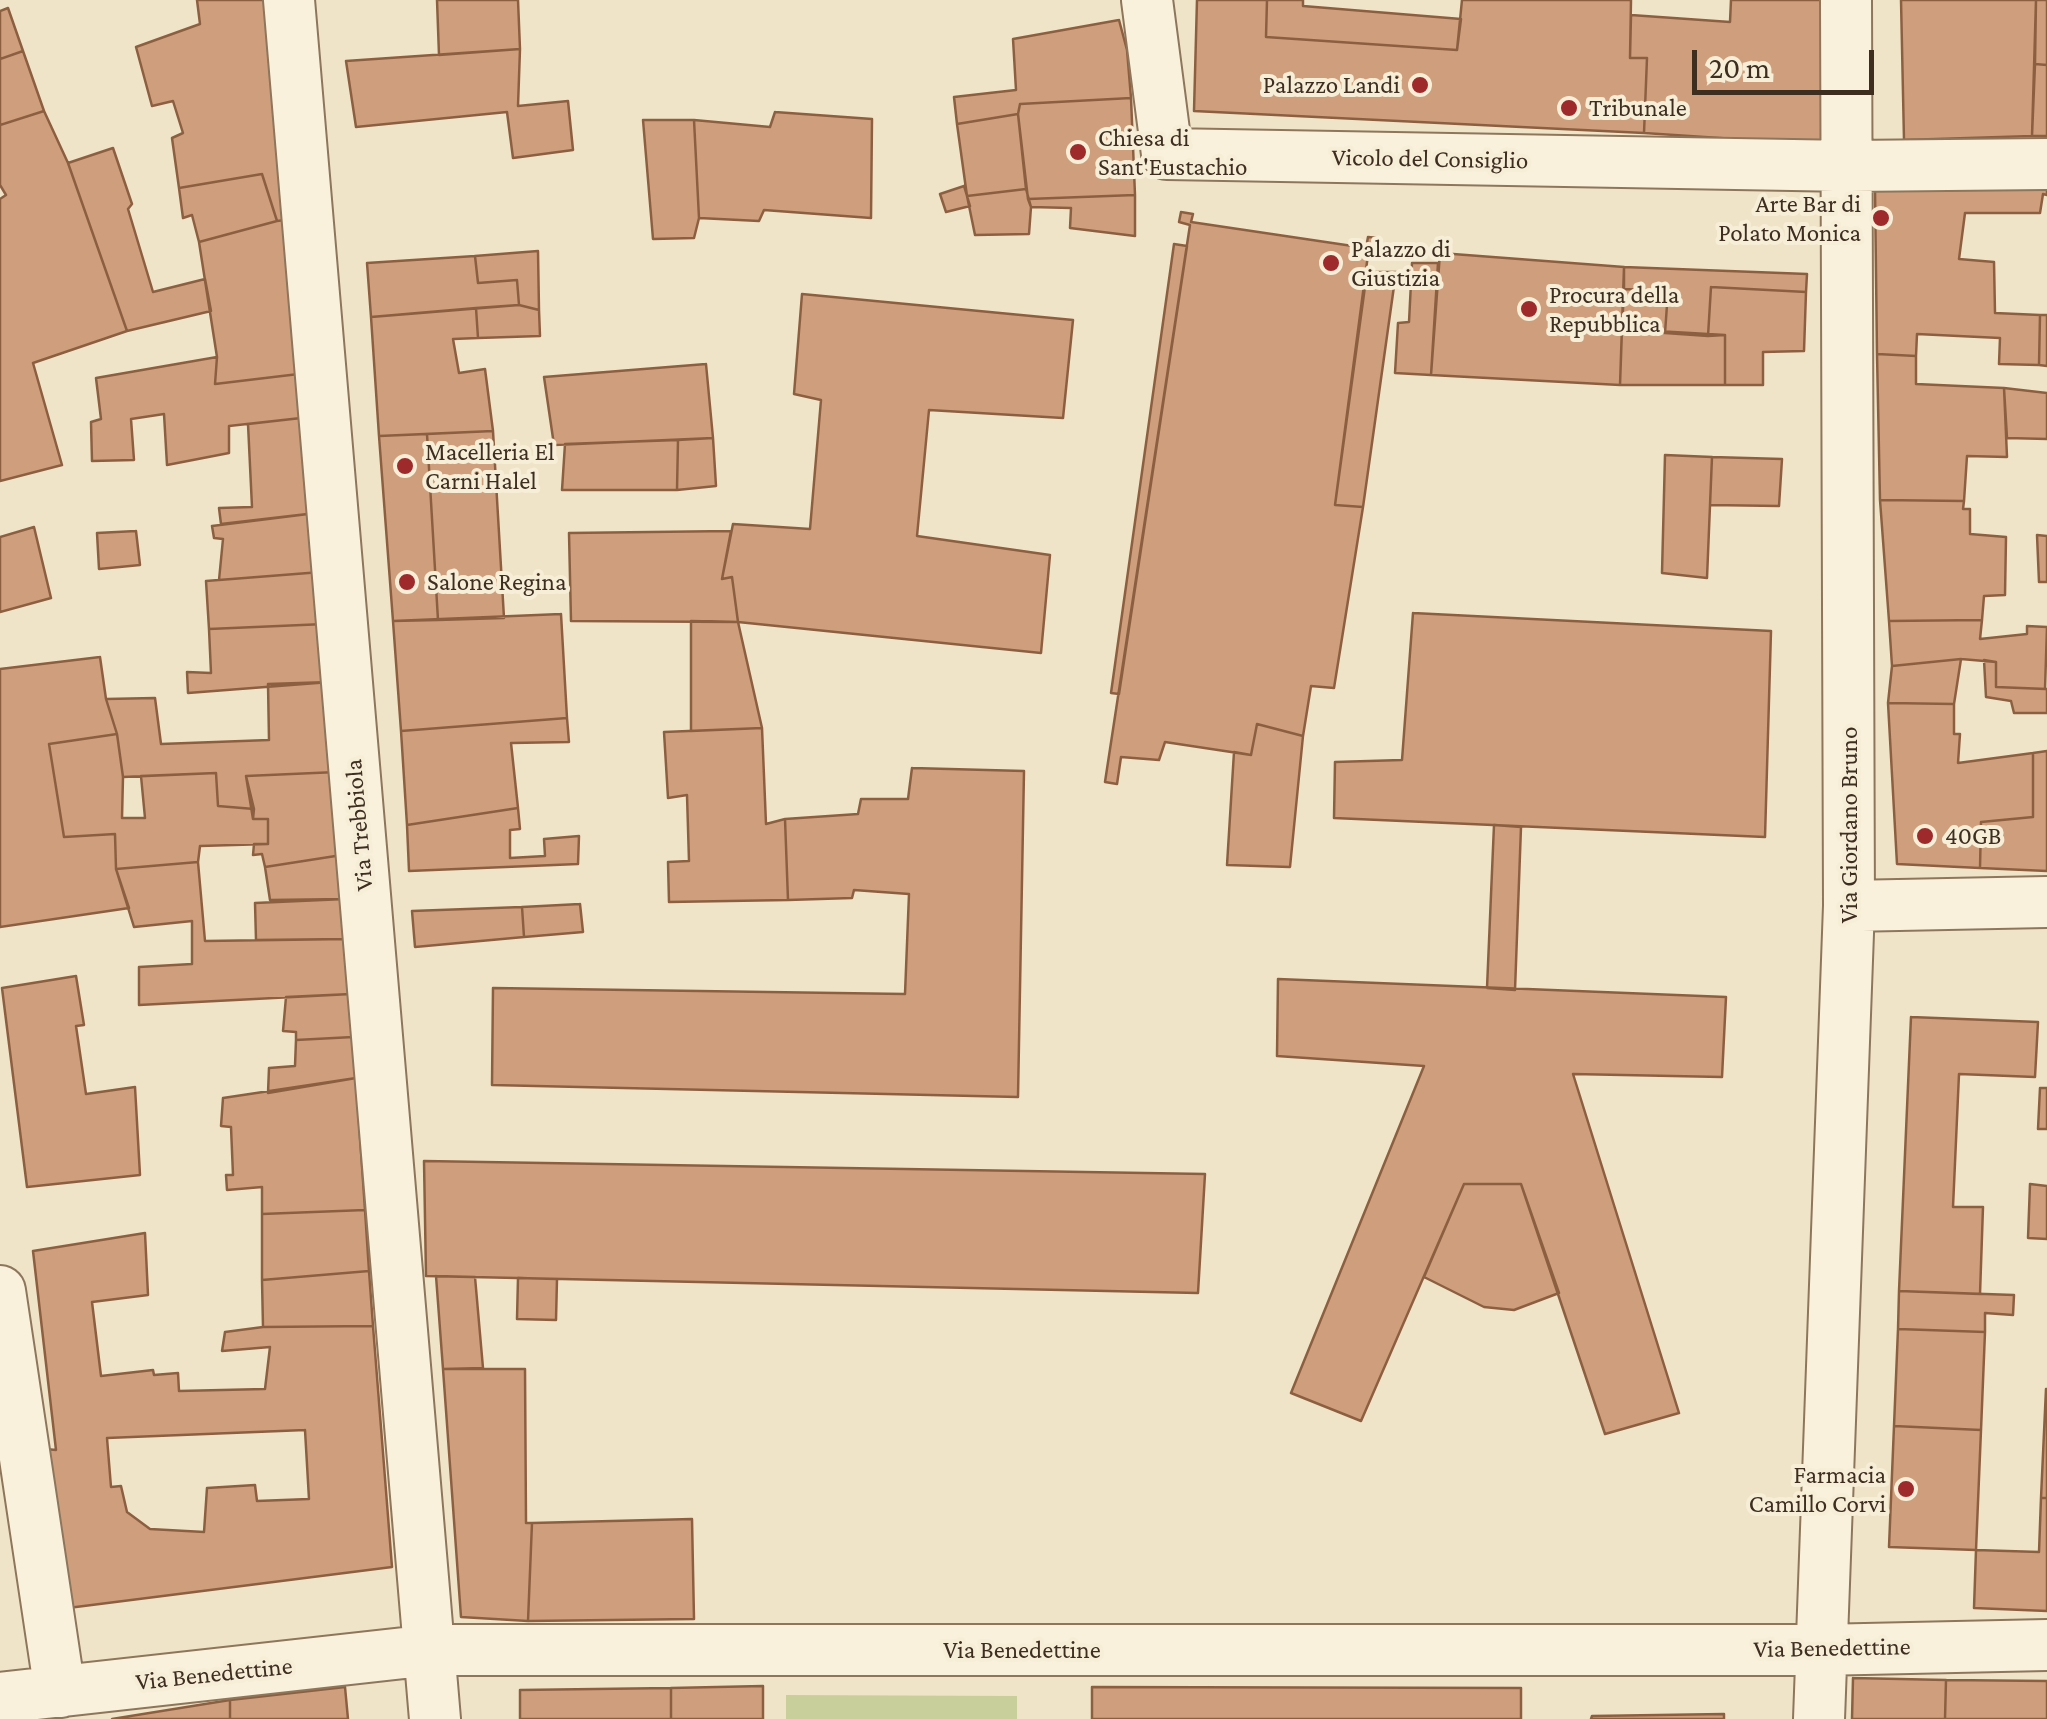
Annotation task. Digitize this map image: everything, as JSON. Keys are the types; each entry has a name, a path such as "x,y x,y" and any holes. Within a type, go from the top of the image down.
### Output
{"street":[{"name":"Via Trebbiola","path":"288,0 435,1719"},
{"name":"Vicolo del Consiglio","path":"1146,0 1167,154 1849,166"},
{"name":"Via Giordano Bruno","path":"1818,1719 1849,906 1846,0"},
{"path":"1849,166 2047,164"},
{"path":"1849,906 2047,902"},
{"path":"0,1291 60,1692"},
{"name":"Via Benedettine","path":"0,1698 431,1650 1819,1650 2047,1645"}],"green space":[{"path":"786,1695 1017,1696 1017,1719 786,1719"}],"building":[{"path":"197,0 273,0 293,219 277,221 262,174 179,188 172,138 183,133 173,101 152,106 136,47 200,24"},
{"path":"437,0 518,0 520,49 439,55"},
{"name":"Palazzo Landi","path":"1197,0 1267,0 1266,37 1457,50 1462,0 1631,0 1630,58 1647,58 1644,133 1194,111"},
{"path":"1267,0 1303,0 1303,6 1461,19 1457,50 1266,37"},
{"path":"1731,0 1824,0 1826,145 1644,133 1647,58 1630,58 1631,15 1730,22"},
{"path":"1901,0 2036,0 2032,136 1904,140"},
{"path":"2036,0 2047,0 2047,65 2035,64"},
{"path":"8,8 23,51 0,59 0,11"},
{"path":"1119,20 1127,50 1131,98 1020,104 1018,114 957,124 954,97 1016,90 1013,39"},
{"path":"520,49 518,106 568,101 573,150 513,158 507,112 356,127 346,61"},
{"path":"23,51 44,111 0,125 0,59"},
{"path":"2035,64 2047,65 2047,136 2032,136"},
{"name":"Chiesa di Sant'Eustachio","path":"1131,98 1135,195 1028,199 1020,104"},
{"path":"44,111 68,163 127,331 33,363 62,465 0,481 0,199 6,195 0,185 0,125"},
{"path":"775,112 872,119 871,218 764,210 759,221 699,218 694,120 770,127"},
{"path":"1018,114 1026,189 967,196 957,124"},
{"path":"643,120 694,120 699,218 694,238 653,239"},
{"path":"113,148 132,204 128,209 153,292 205,279 211,311 127,331 68,163"},
{"path":"262,174 277,221 199,242 192,215 183,218 179,188"},
{"path":"2047,179 2047,195 2043,194 2040,213 1965,213 1959,259 1994,262 1995,313 2040,315 2039,365 1999,364 2000,338 1917,334 1916,356 1877,354 1875,189"},
{"path":"964,186 970,206 946,212 940,194"},
{"path":"1026,189 1031,207 1029,234 975,235 967,196"},
{"path":"1135,195 1135,236 1070,228 1071,208 1031,207 1028,199"},
{"path":"1181,212 1193,214 1191,222 1366,248 1368,237 1379,238 1377,248 1369,247 1335,505 1363,507 1334,688 1311,686 1303,736 1257,724 1251,755 1165,742 1159,760 1121,757 1117,784 1105,782 1190,225 1179,222"},
{"path":"293,219 307,373 215,384 217,357 199,242"},
{"path":"1174,244 1187,246 1119,694 1111,693"},
{"path":"538,251 539,310 519,305 517,280 478,283 475,256"},
{"name":"Procura della Repubblica","path":"1440,253 1624,267 1620,385 1431,375"},
{"path":"475,256 478,283 517,280 519,305 371,317 367,263"},
{"path":"1412,263 1438,263 1431,375 1395,373 1398,323 1409,322"},
{"path":"1624,267 1807,274 1806,292 1711,287 1708,336 1665,333 1668,291 1624,289"},
{"path":"1367,272 1396,272 1363,507 1335,505"},
{"path":"1711,287 1806,292 1804,351 1763,352 1763,385 1725,385 1725,335 1708,336"},
{"path":"1624,289 1668,291 1665,333 1622,329"},
{"path":"802,294 1073,320 1063,418 929,410 917,536 1050,555 1041,653 738,622 732,577 722,579 733,524 810,529 821,400 794,394"},
{"path":"519,305 539,310 540,336 478,338 476,308"},
{"path":"476,308 478,338 453,339 459,373 485,369 493,431 379,436 371,317"},
{"path":"2040,315 2047,315 2047,366 2039,365"},
{"path":"1622,329 1725,335 1725,385 1620,385"},
{"path":"1877,354 1916,356 1916,384 2004,388 2007,457 1967,456 1964,501 1880,500"},
{"path":"217,357 215,384 307,373 310,417 229,426 229,453 167,465 164,414 131,419 134,460 92,461 91,422 101,419 96,378"},
{"path":"706,364 713,438 554,445 544,377"},
{"path":"2004,388 2047,393 2047,439 2007,438"},
{"path":"310,417 316,513 221,524 219,508 252,507 248,424"},
{"path":"493,431 504,618 438,620 427,434"},
{"path":"427,434 438,620 393,621 379,436"},
{"path":"713,438 716,486 677,490 678,440"},
{"path":"678,440 677,490 562,490 565,444"},
{"path":"1665,455 1712,457 1707,578 1662,573"},
{"path":"1712,457 1782,459 1779,506 1710,505"},
{"path":"1880,500 1964,501 1963,509 1970,509 1970,534 2006,537 2005,595 1984,596 1982,620 1889,621"},
{"path":"316,513 321,572 219,580 223,539 214,538 212,526"},
{"path":"34,527 51,598 0,612 0,537"},
{"path":"136,531 140,565 99,569 97,533"},
{"path":"731,531 722,579 732,577 738,622 571,621 569,533"},
{"path":"2037,535 2047,536 2047,582 2039,582"},
{"path":"321,572 325,624 209,629 206,581"},
{"path":"1413,613 1771,631 1765,837 1334,818 1335,762 1402,760"},
{"path":"561,614 567,718 401,731 393,621"},
{"path":"1982,620 1980,639 2027,634 2027,626 2047,627 2045,689 1996,687 1996,662 1961,659 1892,666 1889,621"},
{"path":"691,621 738,622 762,728 691,731"},
{"path":"325,624 330,682 188,693 187,672 211,673 209,629"},
{"path":"100,657 106,699 117,734 49,744 64,837 115,834 116,869 129,908 0,927 0,669"},
{"path":"1961,659 1954,704 1888,703 1892,666"},
{"path":"1984,660 1996,662 1996,687 2047,689 2047,713 2014,713 2011,701 1986,697"},
{"path":"330,682 337,772 246,776 254,809 218,806 216,773 123,777 117,734 106,699 155,698 161,744 269,740 268,684"},
{"path":"1888,703 1954,704 1954,734 1960,734 1958,763 2033,753 2033,817 1981,822 1980,868 1897,864"},
{"path":"567,718 569,742 511,743 518,808 407,825 401,731"},
{"path":"1257,724 1303,736 1290,867 1227,865 1234,752 1251,755"},
{"path":"762,728 766,824 785,819 788,900 669,902 668,862 689,861 687,795 668,798 664,732"},
{"path":"117,734 123,777 122,818 145,818 141,776 216,773 218,806 254,809 253,819 268,819 268,844 200,846 198,862 116,869 115,834 64,837 49,744"},
{"path":"2047,751 2047,871 1980,868 1981,822 2033,817 2033,753"},
{"path":"912,768 1024,771 1018,1097 492,1085 493,988 905,994 909,894 854,890 852,898 788,900 785,819 858,814 861,799 908,799"},
{"path":"337,772 342,855 265,867 262,854 253,855 254,844 268,844 268,819 253,819 246,776"},
{"path":"518,808 520,829 510,830 510,858 545,856 544,839 579,836 578,864 409,871 407,825"},
{"path":"1494,825 1521,827 1515,990 1487,988"},
{"path":"342,855 345,899 270,900 265,867"},
{"path":"198,862 205,941 347,939 351,994 139,1005 139,967 192,964 192,921 134,927 116,869"},
{"path":"345,899 347,939 256,940 255,903"},
{"path":"580,904 583,932 524,937 522,907"},
{"path":"522,907 524,937 415,947 412,911"},
{"path":"76,976 84,1025 76,1026 86,1094 135,1087 140,1175 27,1187 2,988"},
{"path":"1278,979 1726,997 1722,1077 1573,1074 1679,1413 1605,1434 1521,1184 1464,1184 1361,1421 1291,1393 1424,1066 1277,1056"},
{"path":"351,994 353,1037 296,1040 296,1032 283,1031 286,997"},
{"path":"1911,1017 2038,1022 2035,1077 1959,1074 1953,1207 1983,1207 1980,1294 1899,1291"},
{"path":"353,1037 356,1078 268,1093 269,1068 295,1066 296,1040"},
{"path":"356,1078 365,1210 262,1214 262,1187 227,1190 226,1175 233,1175 231,1127 221,1126 223,1098"},
{"path":"2040,1088 2047,1088 2047,1129 2038,1129"},
{"path":"424,1161 1205,1174 1198,1293 426,1276"},
{"path":"1464,1184 1521,1184 1559,1293 1514,1310 1484,1307 1424,1277"},
{"path":"2030,1184 2047,1186 2047,1239 2028,1238"},
{"path":"365,1210 369,1271 262,1280 262,1214"},
{"path":"145,1233 148,1295 92,1302 101,1376 153,1370 154,1375 178,1373 179,1391 265,1389 270,1347 222,1351 225,1332 263,1327 373,1326 392,1567 68,1608 46,1449 56,1450 33,1251","holes":["305,1430 309,1499 257,1501 255,1485 207,1488 204,1532 150,1529 127,1512 121,1486 111,1487 107,1438"]},
{"path":"369,1271 373,1326 263,1327 262,1280"},
{"path":"436,1276 475,1277 483,1368 443,1369"},
{"path":"518,1278 557,1279 556,1320 517,1319"},
{"path":"1899,1291 2014,1295 2013,1315 1985,1313 1985,1332 1898,1329"},
{"path":"1898,1329 1985,1332 1981,1430 1894,1426"},
{"path":"443,1369 525,1369 526,1523 532,1523 528,1621 461,1617"},
{"path":"2046,1389 2047,1498 2041,1498"},
{"path":"1894,1426 1981,1430 1976,1550 1889,1547"},
{"path":"2041,1498 2047,1498 2047,1611 1974,1608 1976,1550 2039,1552"},
{"path":"692,1519 694,1619 528,1621 532,1523"},
{"path":"1853,1678 1946,1680 1945,1719 1852,1719"},
{"path":"1946,1680 2047,1681 2047,1719 1945,1719"},
{"path":"763,1686 763,1719 671,1719 671,1688"},
{"path":"345,1687 348,1719 230,1719 230,1700"},
{"path":"1092,1687 1521,1688 1521,1719 1092,1719"},
{"path":"671,1688 671,1719 520,1719 520,1690"},
{"path":"230,1700 230,1719 112,1719"},
{"path":"1724,1714 1724,1719 1591,1719 1592,1716"}],"place":[{"name":"Palazzo Landi","path":"1420,85"},
{"name":"Tribunale","path":"1569,108"},
{"name":"Chiesa di Sant'Eustachio","path":"1078,152"},
{"name":"Arte Bar di Polato Monica","path":"1881,218"},
{"name":"Palazzo di Giustizia","path":"1331,263"},
{"name":"Procura della Repubblica","path":"1529,309"},
{"name":"Macelleria El Carni Halel","path":"405,466"},
{"name":"Salone Regina","path":"407,582"},
{"name":"40GB","path":"1925,836"},
{"name":"Farmacia Camillo Corvi","path":"1906,1489"}]}
